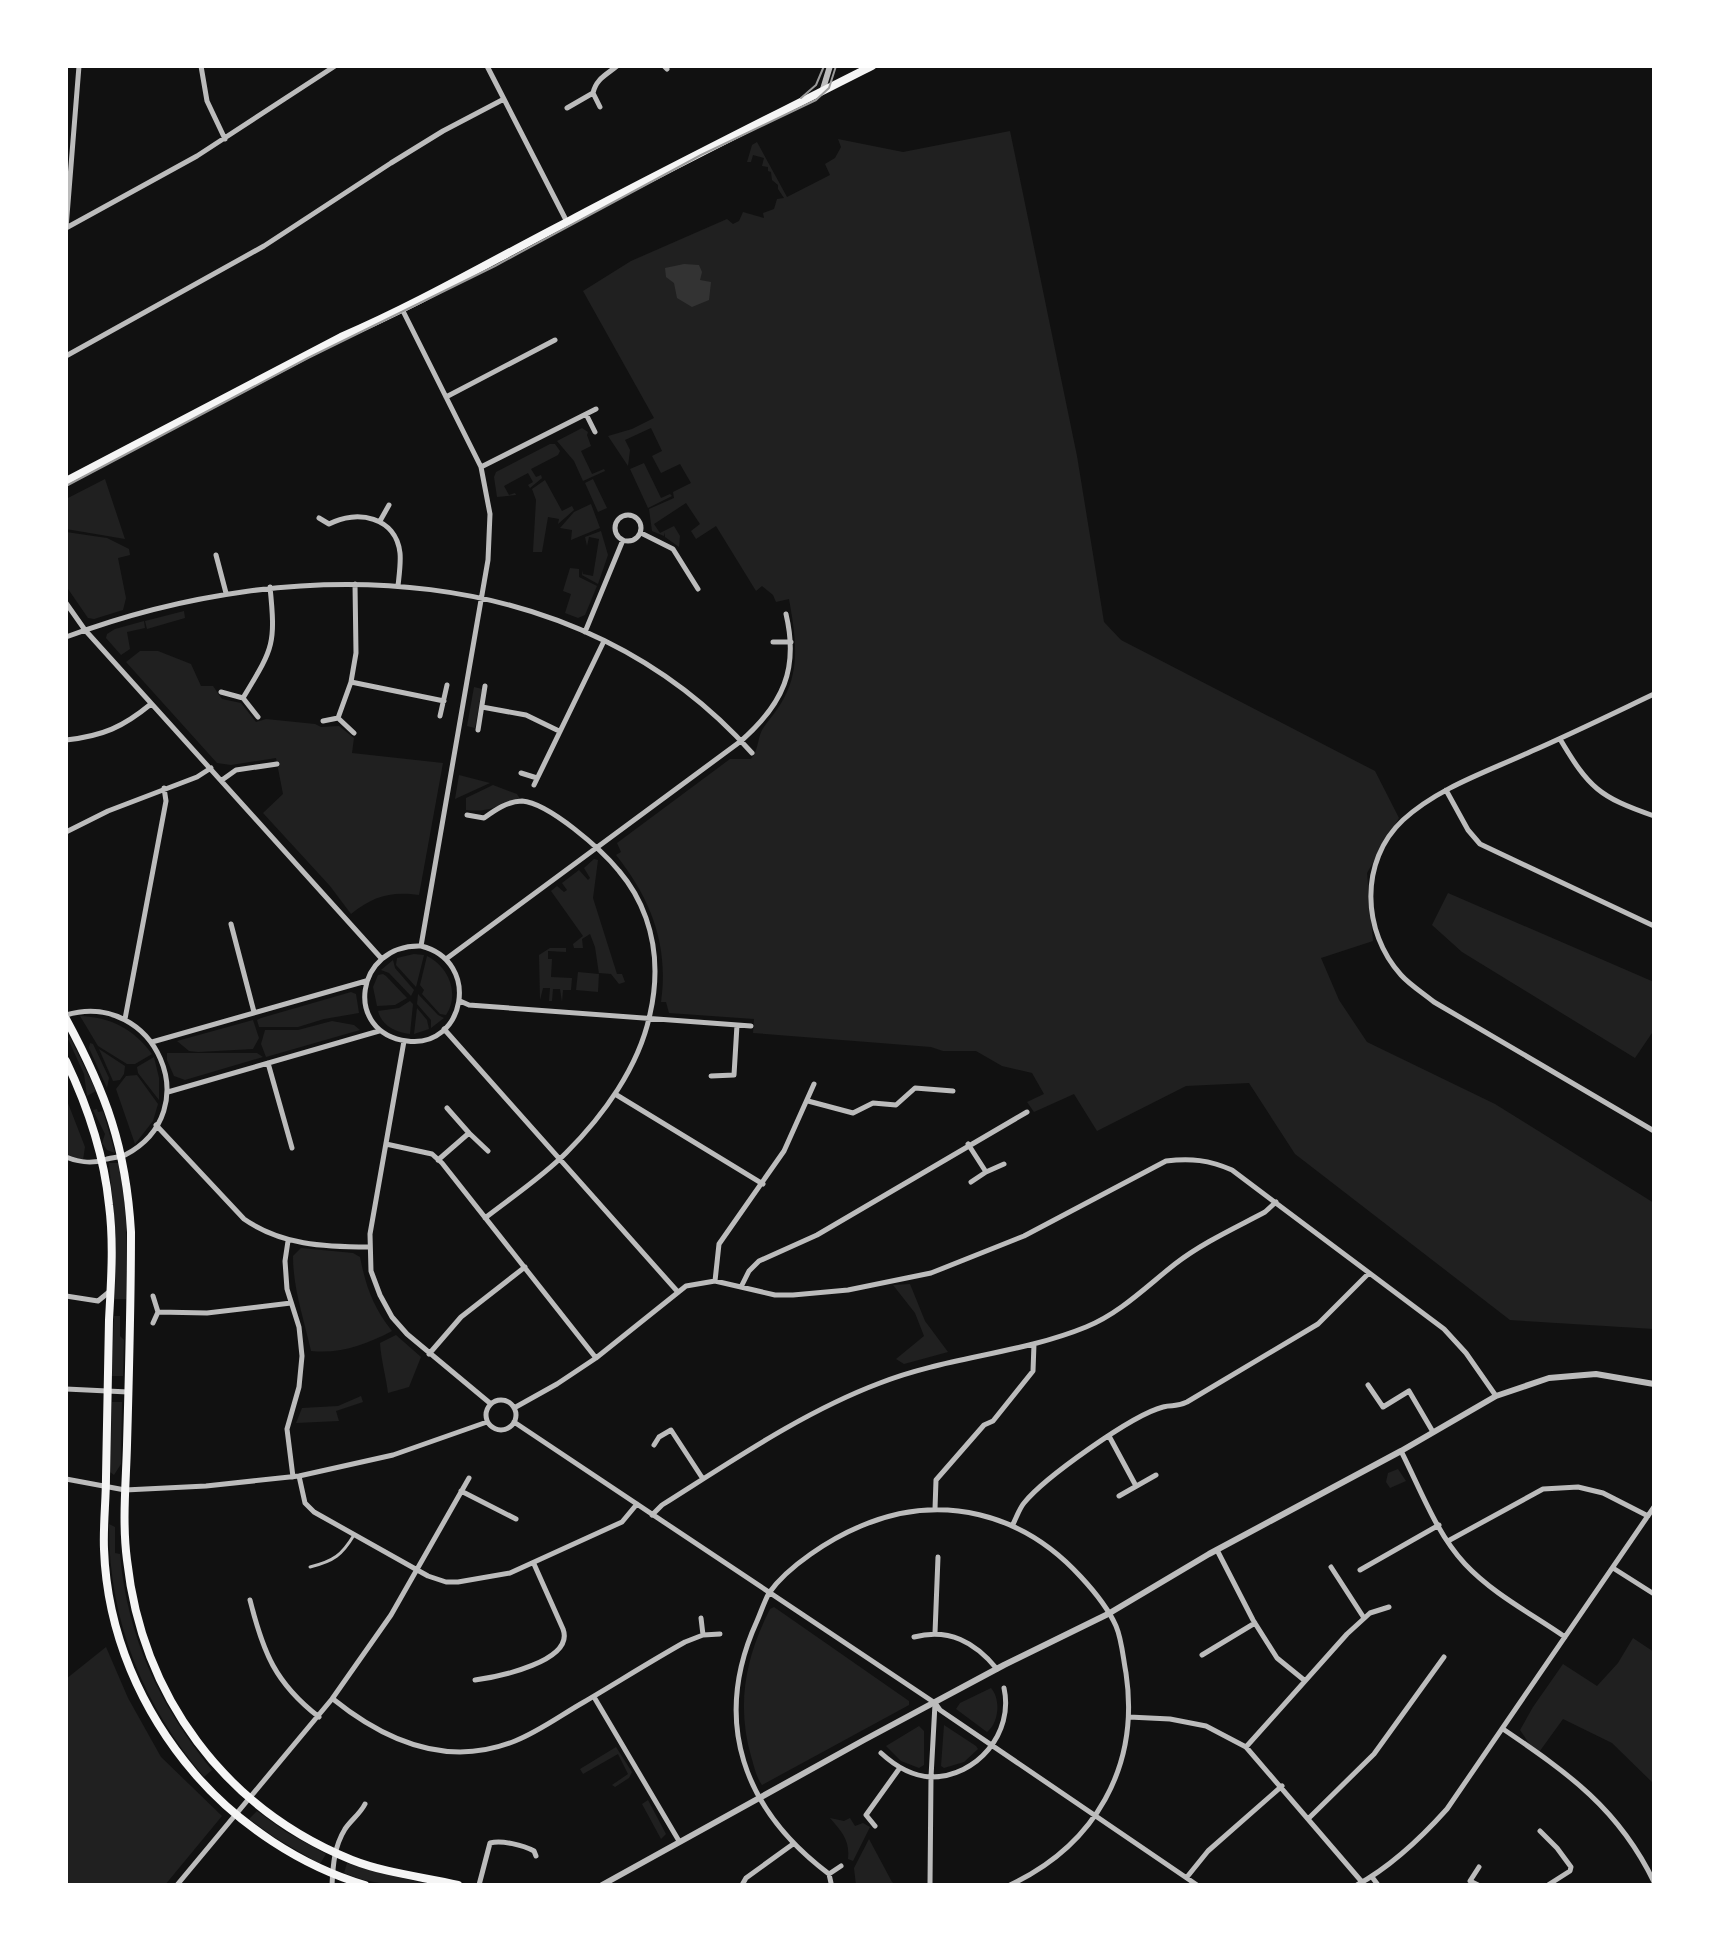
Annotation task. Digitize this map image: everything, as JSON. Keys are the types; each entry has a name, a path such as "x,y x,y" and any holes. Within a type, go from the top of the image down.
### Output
{"main road":[{"path":"849,66 863,71"},
{"path":"66,481 872,66"},
{"path":"66,1017 101,1087 122,1157 131,1232 126,1558 143,1642 153,1667 173,1706 218,1768 290,1829 336,1853 372,1866 458,1885"},
{"path":"66,1061 86,1109 102,1162 111,1227 105,1569 121,1649 148,1707 182,1759 210,1792 278,1846 332,1874 365,1885"}],"street":[{"path":"66,228 79,66"},
{"path":"201,66 207,101 225,139"},
{"path":"66,228 225,139 335,66"},
{"path":"487,66 567,222"},
{"path":"567,108 593,93 600,78 617,66"},
{"path":"820,93 828,80 830,66"},
{"path":"593,93 600,107"},
{"path":"66,356 264,246 430,139 504,99"},
{"path":"402,309 481,467 488,495 490,536 421,946"},
{"path":"446,397 555,340"},
{"path":"481,467 596,409"},
{"path":"586,414 595,432"},
{"path":"380,521 389,505"},
{"path":"631,514 638,518 641,533 633,540 623,540 617,535 617,520 631,514"},
{"path":"319,518 329,524 352,516 380,521 396,540 400,552 398,586"},
{"path":"641,533 673,549 698,589"},
{"path":"585,632 623,540"},
{"path":"216,555 226,593"},
{"path":"338,718 351,682 356,653 355,584"},
{"path":"66,637 150,610 270,587 398,586 481,598 526,609 585,632 652,667 682,688 752,753"},
{"path":"243,698 265,663 273,643 270,587"},
{"path":"66,603 85,630 381,958"},
{"path":"446,959 741,741 763,721 784,687 790,670 791,642 786,614"},
{"path":"534,785 604,641"},
{"path":"773,642 791,642"},
{"path":"351,682 444,701"},
{"path":"440,716 447,685"},
{"path":"478,730 485,686"},
{"path":"221,692 243,698 258,717"},
{"path":"1654,694 1446,790 1407,817 1383,846 1373,877 1370,903 1373,926 1385,953 1402,977 1434,1002 1654,1130"},
{"path":"66,740 108,733 151,704"},
{"path":"482,707 526,715 559,731"},
{"path":"323,721 338,718"},
{"path":"338,718 354,733"},
{"path":"1560,739 1581,773 1598,791 1620,804 1654,816"},
{"path":"222,780 236,770 277,764"},
{"path":"66,832 164,788 197,777 211,768"},
{"path":"521,773 537,778"},
{"path":"125,1019 166,801 164,788"},
{"path":"1446,790 1468,830 1480,844 1654,926"},
{"path":"467,815 484,818 505,805 520,801 534,804 557,817 597,849 630,884 648,922 655,965 649,1019 615,1094 560,1158 485,1218"},
{"path":"231,924 254,1013"},
{"path":"421,946 446,959 460,986 460,1001 444,1029 421,1040 404,1041 379,1031 370,1020 365,996 366,981 381,958 397,948 421,946"},
{"path":"152,1042 366,981"},
{"path":"460,1001 469,1005 751,1026"},
{"path":"66,1017 88,1010 125,1019 159,1052 168,1092 163,1114 156,1125 138,1146 122,1157 89,1163 66,1157"},
{"path":"711,1076 734,1075 737,1025"},
{"path":"444,1029 677,1291"},
{"path":"168,1092 379,1031"},
{"path":"404,1041 369,1247 371,1271 386,1306 407,1334 491,1404"},
{"path":"268,1063 292,1148"},
{"path":"715,1281 719,1244 784,1151 814,1084"},
{"path":"808,1101 853,1113 873,1103 896,1105 915,1088 953,1091"},
{"path":"615,1094 763,1184"},
{"path":"447,1108 488,1151"},
{"path":"741,1287 749,1271 759,1261 817,1235 1027,1112"},
{"path":"156,1125 244,1219 273,1236 288,1241 369,1247"},
{"path":"438,1160 469,1133"},
{"path":"386,1144 432,1154 438,1160 596,1358"},
{"path":"968,1144 986,1172"},
{"path":"514,1408 596,1358 677,1291 696,1283 715,1281 775,1295 793,1295 848,1290 931,1273 1024,1236 1166,1161 1193,1159 1232,1170 1444,1329 1466,1353 1496,1396"},
{"path":"971,1182 1004,1164"},
{"path":"652,1515 662,1505 703,1479 839,1400 881,1382 947,1362 1034,1344 1102,1319 1177,1263 1265,1212 1276,1202"},
{"path":"288,1241 285,1273 302,1351 299,1387 287,1429 296,1477 305,1503 314,1512 437,1580 458,1582 491,1578 534,1564 622,1522 637,1504"},
{"path":"429,1354 461,1317 525,1267"},
{"path":"1012,1526 1023,1503 1079,1456 1164,1406 1175,1407 1187,1402 1318,1324 1369,1273"},
{"path":"66,1296 98,1301 110,1291"},
{"path":"153,1296 158,1312 153,1323"},
{"path":"158,1312 207,1313 291,1303"},
{"path":"935,1509 936,1480 984,1425 993,1421 1033,1371 1034,1344"},
{"path":"602,1885 997,1669 1108,1614 1217,1550 1496,1396 1549,1378 1596,1374 1654,1384"},
{"path":"1368,1385 1383,1407 1409,1391 1433,1432"},
{"path":"66,1389 128,1392"},
{"path":"514,1408 504,1400 491,1404 486,1414 487,1422 502,1430 514,1422"},
{"path":"514,1408 514,1422"},
{"path":"66,1479 125,1490 296,1477 393,1455 487,1422"},
{"path":"514,1422 935,1703 940,1710 1197,1885"},
{"path":"654,1445 659,1437 671,1430 703,1479"},
{"path":"1109,1436 1136,1486"},
{"path":"1401,1451 1448,1541 1465,1563 1565,1637"},
{"path":"1119,1496 1156,1475"},
{"path":"177,1885 332,1699 391,1615 469,1478"},
{"path":"1448,1541 1543,1489 1578,1487 1603,1493 1648,1516"},
{"path":"461,1491 516,1519"},
{"path":"1129,1717 1180,1720 1206,1726 1246,1747 1309,1818 1360,1884 1422,1836 1447,1809 1654,1507"},
{"path":"831,1883 829,1874 793,1844 759,1800 744,1764 736,1731 736,1696 744,1652 769,1593 804,1560 842,1534 881,1518 935,1509 980,1515 1012,1526 1034,1536 1061,1555 1093,1590 1117,1629 1121,1648 1129,1717 1122,1755 1095,1816 1065,1851 1010,1885"},
{"path":"1360,1570 1439,1525"},
{"path":"1217,1550 1277,1658 1304,1680"},
{"path":"935,1633 938,1557"},
{"path":"475,1680 515,1672 538,1662 564,1644 563,1629 534,1564"},
{"path":"1331,1567 1364,1618"},
{"path":"1613,1568 1654,1594"},
{"path":"250,1600 267,1659 295,1696 319,1717"},
{"path":"1246,1747 1304,1680 1364,1618 1389,1607"},
{"path":"701,1618 703,1635"},
{"path":"1202,1655 1255,1623"},
{"path":"914,1637 935,1633 968,1642 997,1669"},
{"path":"332,1699 373,1729 394,1739 416,1747 464,1752 514,1742 669,1651 703,1635 720,1634"},
{"path":"1309,1818 1374,1754 1444,1657"},
{"path":"881,1753 899,1769 931,1777 969,1767 992,1746 1005,1720 1004,1688"},
{"path":"594,1697 679,1841"},
{"path":"930,1885 935,1703"},
{"path":"1503,1729 1583,1786 1603,1806 1633,1841 1654,1882"},
{"path":"875,1826 866,1815 899,1769"},
{"path":"1187,1877 1208,1851 1282,1786"},
{"path":"332,1885 331,1868 336,1846 365,1804"},
{"path":"1540,1831 1571,1867 1570,1871 1548,1885"},
{"path":"479,1885 490,1843 496,1841 528,1848 536,1856"},
{"path":"742,1885 746,1878 793,1844"},
{"path":"829,1874 841,1866"},
{"path":"1478,1885 1470,1881 1479,1867"},
{"path":"1372,1877 1378,1885"}],"lane":[{"path":"310,1567 333,1561 354,1535"}],"shaded area":[{"path":"1010,131 1077,456 1104,622 1121,640 1375,771 1399,818 1367,873 1373,941 1321,958 1339,1000 1367,1042 1495,1104 1654,1203 1654,1329 1510,1320 1295,1154 1249,1083 1186,1086 1097,1131 1074,1094 1034,1112 1027,1102 1044,1094 1032,1073 1002,1066 976,1051 943,1051 931,1047 753,1033 754,1019 669,1013 666,1002 661,1002 660,942 648,906 616,855 621,852 617,843 730,759 751,759 762,730 782,702 789,686 795,662 795,637 789,599 776,602 762,586 756,591 716,526 696,539 691,531 700,524 686,503 654,524 660,533 674,526 680,536 679,547 665,537 665,532 664,536 652,531 649,509 674,498 673,492 691,483 680,464 661,473 652,456 662,451 651,428 625,440 630,450 628,466 608,436 654,418 583,291 631,261 727,219 733,224 739,221 743,212 764,218 763,213 774,209 777,199 784,198 772,180 768,167 762,166 764,158 753,155 751,162 747,162 752,145 757,142 787,197 830,175 825,164 835,158 841,147 838,139 903,152"},
{"path":"699,265 702,272 700,280 711,282 709,300 692,307 677,298 674,283 666,277 665,268"},
{"path":"582,428 588,432 591,446 581,451 592,474 605,471 583,481 574,461 557,441"},
{"path":"555,444 560,451 558,455 531,469 536,477 541,475 542,478 530,488 528,485 533,482 528,473 504,486 509,495 516,495 497,497 496,472"},
{"path":"644,463 661,498 672,496 648,508 630,469"},
{"path":"105,479 125,539 66,529 66,499"},
{"path":"593,479 607,508 598,512 585,483"},
{"path":"545,480 562,511 572,506 574,510 558,524 559,519 548,517 542,552 533,552 536,500 532,489"},
{"path":"591,504 600,528 571,540 572,530 560,528 574,512"},
{"path":"601,531 608,555 598,584 582,575 583,570 583,574 593,576 599,539 589,537 587,546 585,537"},
{"path":"66,532 107,538 129,549 130,555 118,558 126,598 123,610 88,618 66,586"},
{"path":"570,568 579,569 579,577 597,586 585,615 578,618 565,613 571,594 563,591"},
{"path":"184,611 185,618 147,629 145,621"},
{"path":"144,621 145,628 127,632 130,649 121,655 106,638 115,629"},
{"path":"140,651 158,651 191,664 201,686 213,686 222,699 241,703 256,722 266,719 321,727 339,726 354,738 352,753 443,763 419,895 383,896 351,914 330,886 263,813 283,794 276,758 231,765 217,763 126,662"},
{"path":"474,687 482,689 475,728 467,726"},
{"path":"459,775 490,783 455,799"},
{"path":"493,785 517,794 520,799 488,809 466,810 466,798"},
{"path":"594,859 598,860 593,898 617,974 622,974 625,982 619,984 611,974 599,974 590,934 582,939 583,948 574,948 573,944 583,936 551,891 557,886 564,892 567,890 562,883 579,870 588,880 590,878 584,868"},
{"path":"1448,893 1654,982 1654,1030 1635,1058 1462,952 1432,925"},
{"path":"550,948 566,948 566,952 548,951 548,959 552,959 551,977 572,978 571,990 563,990 562,1002 560,989 553,989 552,1001 549,1001 550,988 543,988 540,1000 539,955"},
{"path":"424,955 416,987 396,965 397,958"},
{"path":"427,956 441,967 450,982 452,998 446,1015 440,1014 422,994 424,990 420,985"},
{"path":"393,960 395,968 414,990 411,996 389,973 381,970"},
{"path":"578,972 599,974 598,992 576,990"},
{"path":"383,974 407,998 395,1005 377,1006 373,987 378,975"},
{"path":"351,992 356,994 359,1013 298,1027 259,1027 257,1020 261,1018"},
{"path":"418,994 444,1018 431,1028 431,1020 417,1004"},
{"path":"410,1001 413,1004 410,1034 394,1030 383,1021 378,1011 399,1008"},
{"path":"417,1008 427,1020 429,1029 414,1034"},
{"path":"80,1016 120,1026 152,1054 135,1064 127,1064 98,1046"},
{"path":"253,1020 259,1038 253,1049 198,1052 189,1051 177,1041"},
{"path":"332,1021 354,1025 360,1030 266,1057 261,1044 265,1030 298,1030"},
{"path":"70,1037 96,1091 87,1096 84,1074 68,1039"},
{"path":"90,1043 109,1078 107,1088 89,1048"},
{"path":"99,1049 125,1066 120,1080 113,1081"},
{"path":"167,1053 257,1053 263,1057 185,1080 174,1076"},
{"path":"154,1057 159,1078 159,1100 138,1073 137,1067"},
{"path":"137,1075 158,1104 153,1121 135,1144 116,1089 126,1076"},
{"path":"66,1098 85,1147 83,1160 66,1155"},
{"path":"97,1109 98,1112 103,1111 115,1153 107,1150 102,1143 105,1134 93,1110"},
{"path":"109,1163 119,1163 126,1214 126,1299 115,1299 116,1236"},
{"path":"301,1248 353,1253 360,1257 371,1296 392,1331 353,1347 311,1351 293,1268 293,1256"},
{"path":"910,1284 925,1321 948,1352 904,1364 896,1359 924,1336 915,1313 893,1285"},
{"path":"114,1316 120,1316 120,1336 124,1340 123,1376 112,1376"},
{"path":"396,1335 421,1357 409,1387 388,1393 380,1343"},
{"path":"361,1396 363,1402 336,1411 339,1421 296,1423 302,1408 338,1406"},
{"path":"112,1402 122,1402 121,1464 114,1475 110,1472"},
{"path":"1398,1469 1406,1481 1390,1488 1386,1482 1388,1473"},
{"path":"109,1524 115,1527 115,1553 120,1554 138,1642 177,1721 212,1770 204,1777 163,1720 133,1659 115,1593"},
{"path":"774,1607 909,1701 909,1705 762,1785 755,1771 747,1737 744,1699 749,1662 770,1609"},
{"path":"1633,1638 1654,1652 1654,1784 1612,1743 1563,1719 1537,1755 1520,1730 1563,1664 1597,1686 1618,1663"},
{"path":"106,1647 128,1698 161,1757 222,1816 165,1885 66,1885 66,1679"},
{"path":"991,1688 997,1711 994,1723 987,1732 956,1709 960,1703"},
{"path":"944,1725 978,1749 964,1762 944,1768 941,1766"},
{"path":"919,1726 924,1731 924,1765 919,1768 901,1761 886,1746"},
{"path":"616,1747 632,1772 629,1778 615,1787 612,1785 628,1774 618,1754 583,1774 580,1769"},
{"path":"648,1800 666,1834 661,1839 642,1804"},
{"path":"257,1811 286,1832 326,1854 320,1864 249,1819"},
{"path":"830,1818 844,1821 850,1818 855,1826 863,1823 870,1827 853,1861 848,1859 844,1837"},
{"path":"869,1839 896,1885 856,1885 854,1868"},
{"path":"347,1863 433,1885 366,1880 344,1873"}],"tram line":[{"path":"801,98 816,85 824,66"},
{"path":"66,486 308,358 495,266 701,155 816,100 829,88 836,66"}]}
